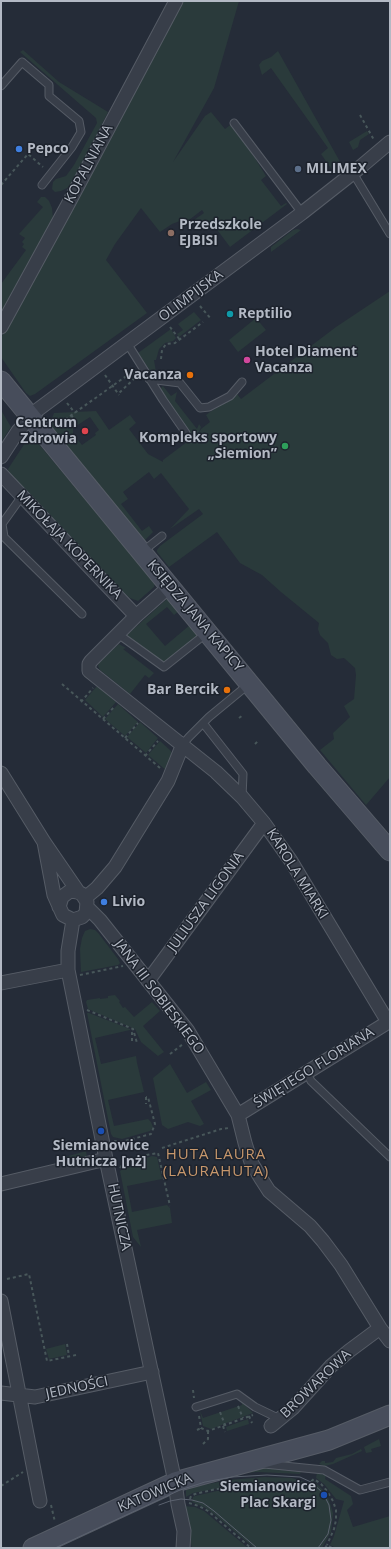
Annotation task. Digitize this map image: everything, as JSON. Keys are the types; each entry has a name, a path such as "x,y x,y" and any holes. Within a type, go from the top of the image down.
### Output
{"street":[{"name":"KOPALNIANA","path":"1,327 176,1"},
{"name":"OLIMPIJSKA","path":"1,457 18,431 30,417 46,403 302,213 390,142"},
{"name":"KSIĘDZA JANA KAPICY","path":"1,381 390,851"},
{"name":"MIKOŁAJA KOPERNIKA","path":"1,474 136,616"},
{"path":"84,899 70,891 66,894 60,902 65,914 82,917 84,899 97,888 115,867 168,781 183,744 89,671 89,664 136,616 170,586"},
{"name":"KAROLA MIARKI","path":"183,744 216,772 242,797 264,823 291,861 389,1021"},
{"name":"JANA III SOBIESKIEGO","path":"1,773 44,842 84,899 192,1038 238,1115 244,1143 251,1162 269,1191 310,1226 323,1241 341,1265 380,1328 390,1341"},
{"name":"JULIUSZA LIGONIA","path":"148,981 264,823"},
{"name":"JANA III SOBIESKIEGO","path":"44,842 54,895 65,914"},
{"name":"HUTNICZA","path":"65,914 64,944 68,951 74,973 106,1159 175,1482 183,1504 184,1531 182,1548"},
{"path":"1,983 74,973"},
{"name":"ŚWIĘTEGO FLORIANA","path":"238,1115 389,1021"},
{"path":"1,1184 106,1159"},
{"path":"1,1301 32,1466 45,1500"},
{"name":"JANA III SOBIESKIEGO","path":"380,1328 390,1349"},
{"name":"BROWAROWA","path":"276,1423 331,1366 380,1328"},
{"name":"JEDNOŚCI","path":"1,1393 35,1397 152,1372"},
{"name":"KATOWICKA","path":"329,1440 390,1415"},
{"name":"KATOWICKA","path":"33,1548 175,1482 329,1440 390,1429"}],"lane":[{"path":"1,86 22,62 48,85 49,96 79,121 81,132 72,147 42,185"},
{"path":"234,123 302,213"},
{"path":"353,173 390,234"},
{"path":"127,343 149,379 186,433"},
{"path":"149,379 180,383 200,408 209,407 230,396 242,382"},
{"path":"22,496 2,524 2,534 82,614"},
{"path":"142,552 162,536"},
{"path":"118,634 164,667 208,632"},
{"path":"183,744 188,737 203,723 250,683"},
{"path":"203,723 243,774 242,797"},
{"path":"307,1073 311,1081 390,1157"},
{"path":"196,1407 237,1394 263,1411 276,1423"},
{"path":"244,1462 326,1471 360,1490 390,1482"}],"path":[{"path":"360,115 374,140"},
{"path":"1,185 28,154 43,166"},
{"path":"200,306 211,320"},
{"path":"161,359 164,346 166,344 175,344 202,322"},
{"path":"170,327 180,340"},
{"path":"182,338 185,341"},
{"path":"50,426 71,415 75,412 112,386 115,384 132,372 136,377 118,394 112,386 105,376"},
{"path":"67,403 75,412"},
{"path":"71,415 78,424"},
{"path":"81,701 97,683"},
{"path":"62,684 162,770"},
{"path":"103,720 118,702"},
{"path":"239,718 242,715"},
{"path":"124,738 140,721"},
{"path":"145,756 160,738"},
{"path":"255,744 258,741"},
{"path":"74,973 126,966"},
{"path":"84,1009 134,1029 137,1043"},
{"path":"132,1041 132,1033 134,1032"},
{"path":"170,1054 192,1038"},
{"path":"111,1140 121,1142 152,1134 155,1124 148,1096 146,1097 146,1104"},
{"path":"162,1148 220,1129 232,1128"},
{"path":"117,1170 122,1165 146,1155 158,1153 170,1206"},
{"path":"164,1190 165,1183"},
{"path":"7,1279 29,1274 46,1361 76,1355"},
{"path":"67,1344 69,1356"},
{"path":"193,1390 201,1428 208,1432"},
{"path":"238,1406 243,1419"},
{"path":"208,1432 263,1411"},
{"path":"220,1412 225,1432"},
{"path":"250,1416 252,1423"},
{"path":"197,1430 201,1428"},
{"path":"203,1444 208,1440 208,1432"},
{"path":"1,1486 32,1466"},
{"path":"183,1504 191,1496 206,1491 245,1487 307,1486 314,1479 330,1494 336,1510 334,1529 326,1547 332,1548"},
{"path":"45,1500 56,1528"},
{"path":"183,1504 199,1506 251,1548"}],"shaded area":[{"path":"182,1 239,1 214,88 173,162 205,116 211,112 225,129 233,123 266,176 261,180 281,206 286,203 287,204 230,247 212,223 194,220 204,213 202,210 189,220 185,219 172,224 160,232 141,208 115,244 106,260 147,313 35,394 30,396 26,393 1,357 1,338"},
{"path":"23,50 59,82 108,112 71,186 61,191 55,192 52,189 53,182 56,179 66,176 74,165 97,123 96,118 20,52"},
{"path":"278,51 343,167 335,174 321,154 328,148 271,68 262,75 259,65 262,61 271,57"},
{"path":"367,131 369,134 360,140 358,147 353,150 349,142"},
{"path":"41,197 45,197 49,201 52,208 53,218 1,317 1,284 26,250 22,247 24,244 22,242 25,238 19,234 43,207 37,202"},
{"path":"293,230 301,230 271,252 271,247"},
{"path":"390,291 390,777 366,805 320,750 334,739 333,733 350,717 344,706 354,699 356,675 355,668 344,658 337,659 331,655 328,643 320,635 318,629 319,623 262,575 240,563 217,532 169,567 157,550 160,546 203,514 199,509 170,529 189,509 161,473 154,479 149,472 123,492 128,499 121,504 142,531 149,526 153,532 144,541 49,426 54,413 96,411 109,430 130,415 136,423 129,429 148,454 163,462 163,460 199,433 201,429 210,422 206,415 232,399 237,394 241,399 336,327","holes":["90,417 99,430 95,433 96,435 82,445 73,434 73,428"]},
{"path":"194,312 201,320 179,337 177,334 183,330 178,324"},
{"path":"256,318 266,330 238,352 229,340"},
{"path":"171,329 176,338 173,341 165,343 159,349 156,360 154,360 156,372 165,372 166,376 153,375 138,353"},
{"path":"163,386 171,396 177,392 175,401 197,429 199,424 201,427 199,432 193,436 166,400 160,389"},
{"path":"1,410 11,427 1,442"},
{"path":"27,440 37,442 155,583 154,587 138,601 130,598 123,592 9,478 8,469"},
{"path":"168,598 179,611 174,615 167,607 146,624 165,646 190,625 199,635 163,663 126,636"},
{"path":"119,644 126,648 123,649 154,673 149,678 145,675 130,694 100,670 98,666 99,663"},
{"path":"97,686 116,702 103,717 85,700"},
{"path":"118,704 138,722 125,736 105,719"},
{"path":"140,722 158,738 146,753 127,737"},
{"path":"160,741 171,751 172,756 167,771 148,755"},
{"path":"90,929 95,930 99,934 118,959 120,963 118,965 81,972 80,949 82,938 85,931"},
{"path":"115,995 123,1008 125,1007 134,1017 152,1002 160,1011 143,1026 164,1052 158,1056 141,1042 135,1029 88,1009 86,1002 87,1000 108,998 108,996"},
{"path":"87,1013 130,1029 95,1038 101,1064 136,1056 144,1092 108,1100 114,1126 148,1119 153,1127 150,1131 122,1139 113,1137 111,1134"},
{"path":"170,1064 187,1093 206,1082 211,1090 191,1101 204,1124 200,1126 188,1122 168,1129 162,1125 153,1078"},
{"path":"86,1151 87,1157 71,1161 65,1157"},
{"path":"152,1156 157,1157 162,1179 127,1186 132,1212 167,1205 170,1208 172,1223 137,1230 141,1247 133,1237 120,1171 131,1163"},
{"path":"65,1344 67,1355 49,1359 46,1349"},
{"path":"241,1401 253,1413 211,1429 203,1426 200,1411 203,1418 242,1405"},
{"path":"248,1419 249,1424 227,1431 226,1427"},
{"path":"379,1439 381,1446 371,1449 372,1452 366,1453 364,1447"},
{"path":"361,1449 362,1451 333,1464 325,1466 319,1464 322,1461 325,1461 325,1463 333,1462 336,1458 352,1454"},
{"path":"255,1467 301,1472 300,1474 258,1472 241,1473"},
{"path":"317,1473 326,1475 325,1479 351,1496 353,1504 347,1510 353,1527 390,1516 390,1548 336,1548 330,1545 344,1501 336,1499 324,1484 316,1478"},
{"path":"264,1477 292,1478 308,1483 224,1487 193,1493 186,1497 186,1490 199,1486 229,1480"},
{"path":"314,1481 327,1494 333,1513 331,1532 322,1548 254,1548 213,1513 192,1502 193,1497 195,1496 217,1491 308,1487"},
{"path":"183,1506 195,1507 204,1511 248,1548 192,1548"}],"tram line":[{"path":"55,1548 180,1490 205,1482 232,1477 267,1475 300,1477 311,1482 323,1493 329,1505 331,1520 328,1534 318,1548"},
{"path":"159,1505 181,1499 203,1503 257,1548"}],"place":[{"name":"Pepco","path":"19,149"},
{"name":"MILIMEX","path":"298,169"},
{"name":"Przedszkole EJBISI","path":"171,233"},
{"name":"Reptilio","path":"230,314"},
{"name":"Hotel Diament Vacanza","path":"247,360"},
{"name":"Vacanza","path":"190,375"},
{"name":"Centrum Zdrowia","path":"85,431"},
{"name":"Kompleks sportowy „Siemion”","path":"285,446"},
{"name":"Bar Bercik","path":"227,690"},
{"name":"Livio","path":"104,902"},
{"name":"Siemianowice Hutnicza [nż]","path":"101,1131"},
{"name":"Siemianowice Plac Skargi","path":"324,1495"}],"district":[{"name":"HUTA LAURA (LAURAHUTA)","path":"216,1164"}]}
